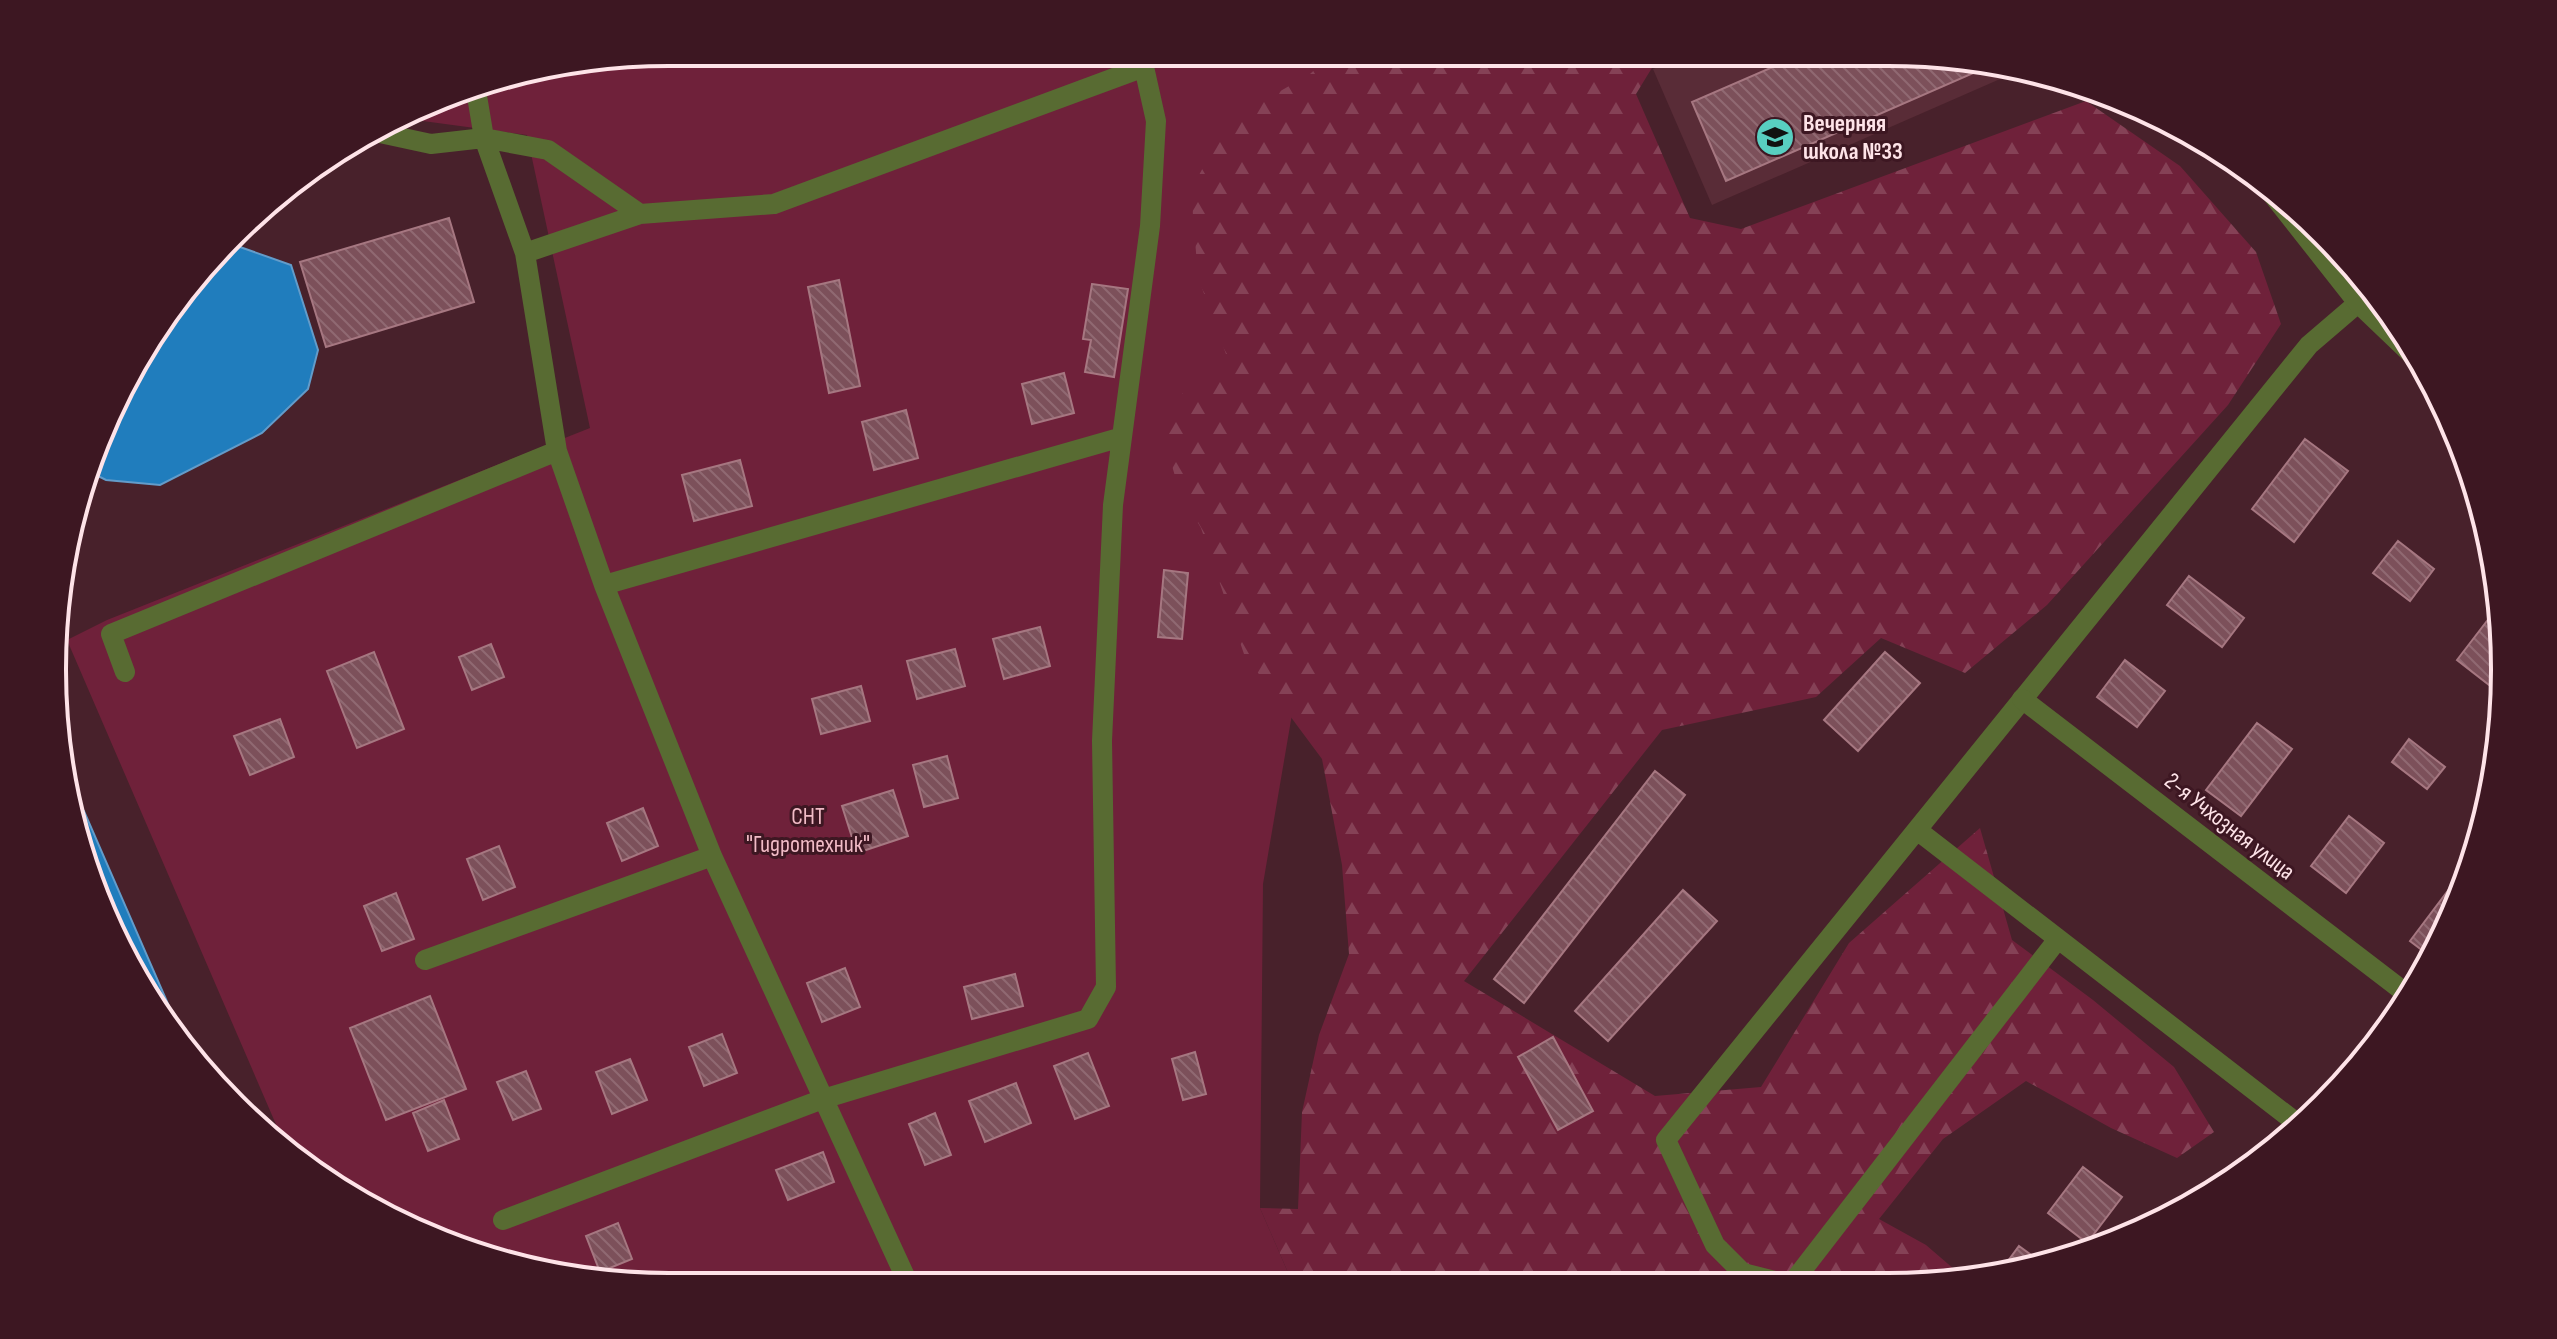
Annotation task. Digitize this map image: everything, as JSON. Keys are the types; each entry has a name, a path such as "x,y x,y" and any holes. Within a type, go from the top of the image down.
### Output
{"street":[{"path":"525,253 640,214 774,204 1130,66"},
{"path":"503,1220 823,1099 1088,1019 1106,987 1102,741 1113,505 1151,211 1156,121 1146,66"},
{"path":"477,98 484,138 525,253 557,451 604,585 712,856 903,1273"},
{"path":"390,135 431,144 484,138 548,150 640,214"},
{"path":"2302,232 2358,303 2386,330"},
{"path":"1743,1273 1715,1245 1666,1140 2309,345 2358,303"},
{"path":"604,585 1122,437"},
{"path":"125,672 111,634 557,451"},
{"name":"2-я Учхозная улица","path":"2022,699 2399,988"},
{"path":"1917,830 2290,1118"},
{"path":"425,960 712,856"},
{"path":"1800,1273 2058,939"}],"shaded area":[{"name":"Вечерняя школа №33","path":"1660,66 1888,66 1927,67 2003,78 1712,205 1653,69"}],"green space":[{"path":"1319,66 1653,66 1636,94 1690,218 1741,229 2086,101 2180,166 2256,252 2281,324 2228,405 2047,605 1965,673 1881,638 1816,697 1662,730 1464,981 1655,1096 1761,1087 1849,943 1980,828 2012,940 2093,1000 2174,1067 2214,1132 2177,1158 2111,1128 2026,1081 1943,1139 1879,1219 1926,1245 1954,1269 1888,1273 1288,1273 1260,1208 1298,1209 1302,1112 1319,1035 1349,954 1342,865 1322,759 1244,654 1201,528 1179,490 1162,431 1189,382 1230,365 1198,277 1191,190 1228,121"},
{"name":"СНТ \"Гидротехник\"","path":"1403,66 1263,884 1260,1208 1288,1273 670,1273 591,1268 476,1241 403,1211 334,1171 277,1127 67,640 107,620 590,428 527,135 420,121 513,87 591,71 630,67"}],"water":[{"path":"239,247 291,265 318,350 308,389 262,433 160,485 106,480 98,476 128,403 147,368 191,302"},
{"path":"84,811 169,1007 128,936 112,900"}],"building":[{"path":"1775,66 1927,67 1974,73 1726,181 1692,102"},
{"path":"449,218 474,302 326,347 300,262"},
{"path":"839,280 860,386 829,393 808,287"},
{"path":"1092,284 1128,289 1114,377 1085,372 1091,340 1083,339"},
{"path":"1064,373 1074,413 1032,424 1022,384"},
{"path":"906,410 918,458 874,470 862,422"},
{"path":"2305,439 2348,471 2294,542 2252,509"},
{"path":"740,460 752,506 694,521 682,475"},
{"path":"2398,541 2434,569 2410,601 2373,573"},
{"path":"1164,570 1188,573 1182,639 1158,637"},
{"path":"2189,576 2244,618 2222,647 2167,605"},
{"path":"2489,619 2491,686 2457,660"},
{"path":"1040,627 1050,666 1004,679 993,639"},
{"path":"491,644 504,677 472,690 459,657"},
{"path":"955,649 965,686 917,699 907,661"},
{"path":"374,652 404,729 357,748 327,671"},
{"path":"1885,652 1920,683 1858,751 1824,720"},
{"path":"2125,660 2165,691 2137,727 2097,697"},
{"path":"861,686 870,721 821,734 812,699"},
{"path":"280,719 294,757 250,775 234,736"},
{"path":"2257,723 2292,749 2241,816 2206,790"},
{"path":"2409,739 2445,767 2427,789 2392,762"},
{"path":"947,756 958,798 924,807 913,765"},
{"path":"1655,771 1685,795 1524,1003 1494,979"},
{"path":"893,790 908,836 857,853 842,806"},
{"path":"643,808 658,846 622,861 607,823"},
{"path":"2349,816 2384,843 2346,893 2311,866"},
{"path":"499,846 515,887 483,900 467,859"},
{"path":"2449,889 2422,950 2410,941"},
{"path":"1683,890 1717,921 1608,1041 1575,1011"},
{"path":"396,893 414,939 382,951 364,906"},
{"path":"845,968 860,1007 822,1022 807,983"},
{"path":"1015,974 1023,1006 972,1019 964,987"},
{"path":"430,996 466,1089 386,1120 350,1028"},
{"path":"722,1034 737,1073 704,1086 689,1047"},
{"path":"1553,1037 1593,1111 1558,1130 1518,1057"},
{"path":"1195,1052 1206,1094 1183,1100 1172,1059"},
{"path":"1088,1053 1109,1106 1075,1119 1054,1066"},
{"path":"630,1059 647,1100 612,1114 596,1072"},
{"path":"526,1071 541,1109 513,1120 497,1082"},
{"path":"1016,1083 1031,1123 985,1142 969,1101"},
{"path":"444,1100 459,1139 428,1151 413,1113"},
{"path":"935,1113 951,1155 925,1165 909,1124"},
{"path":"823,1152 834,1182 788,1200 776,1170"},
{"path":"2083,1167 2122,1197 2092,1237 2083,1240 2048,1213"},
{"path":"618,1223 632,1259 606,1270 599,1269 586,1236"},
{"path":"2019,1246 2031,1255 2009,1260"}],"place":[{"name":"Вечерняя школа №33","path":"1775,137"}]}
